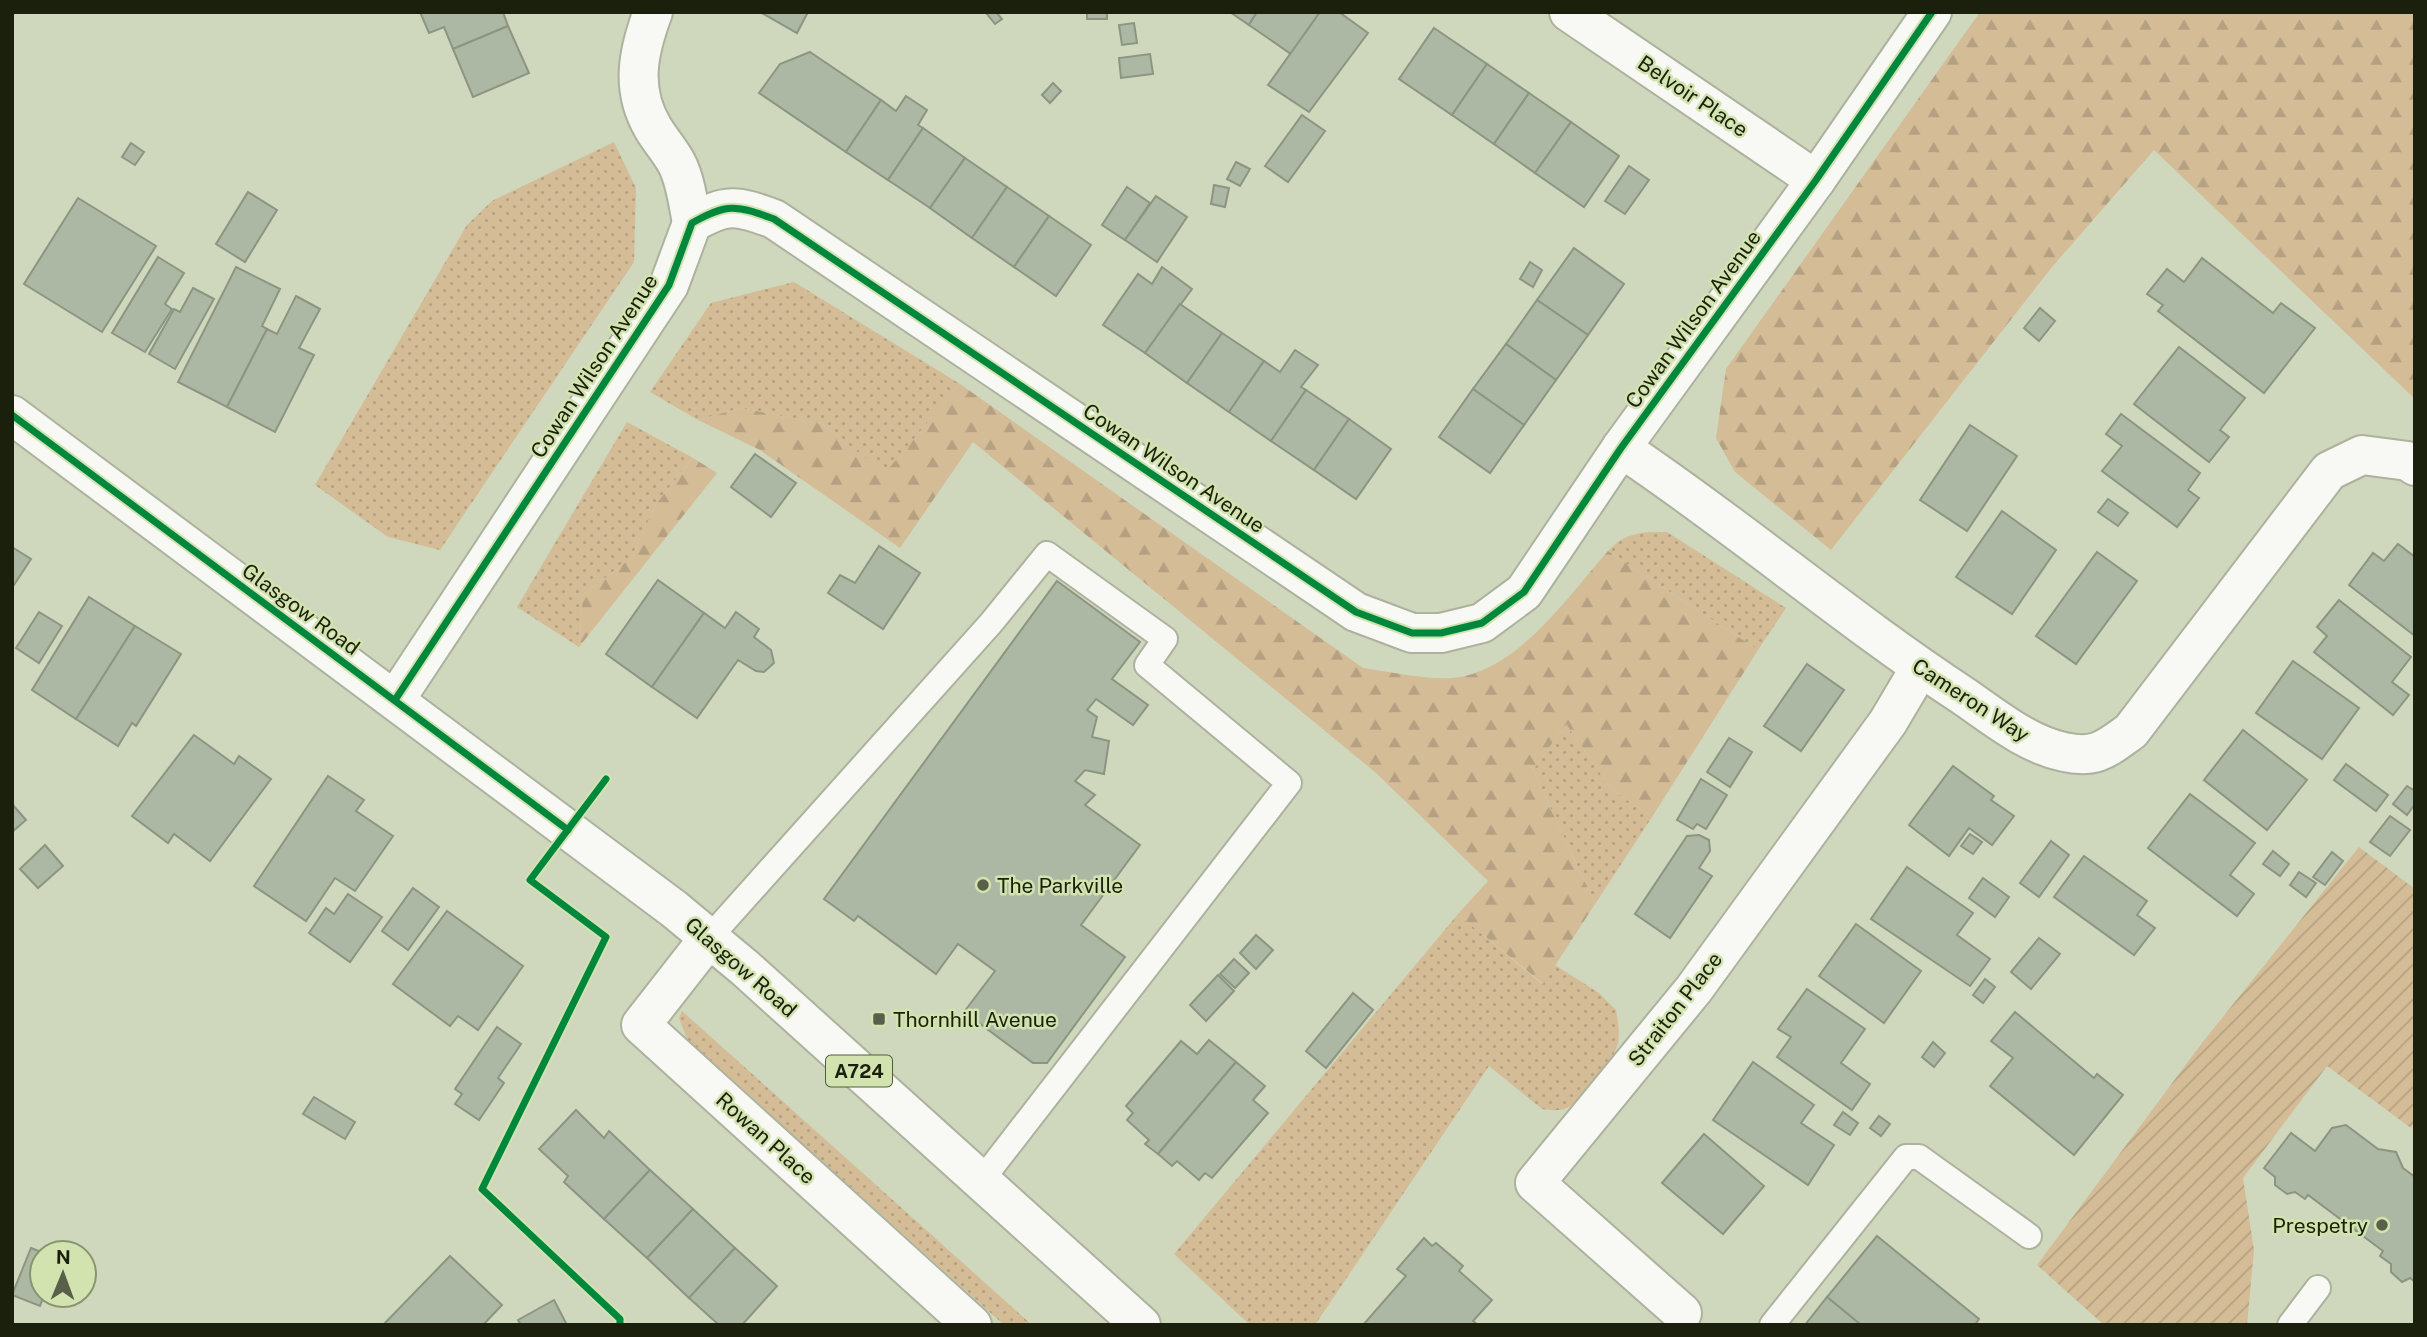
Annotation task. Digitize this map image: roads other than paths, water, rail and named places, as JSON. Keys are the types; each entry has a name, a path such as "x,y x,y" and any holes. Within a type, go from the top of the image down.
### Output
{"street":[{"path":"653,12 641,47 638,86 650,124 676,162 684,180 692,223"},
{"name":"Belvoir Place","path":"1569,12 1816,180"},
{"name":"Cowan Wilson Avenue","path":"395,700 669,285 692,223 719,207 746,209 774,219 1356,612 1412,633 1441,633 1482,623 1524,592 1621,448 1816,180 1932,12"},
{"name":"Glasgow Road","path":"12,415 709,937 1141,1325"},
{"name":"Cameron Way","path":"1621,448 1741,533 1920,668 2030,740 2064,752 2098,754 2131,731 2329,471 2362,455 2408,461 2415,466"},
{"name":"Straiton Place","path":"1682,1313 1535,1183 1694,989 1888,722 1920,668"},
{"name":"Rowan Place","path":"709,937 641,1025 972,1325"}],"lane":[{"path":"709,937 991,623 1047,554 1165,639 1147,665 1289,783 981,1181"},
{"path":"1772,1325 1906,1157 1919,1157 2029,1236"},
{"path":"2290,1325 2318,1288"}],"place":[{"name":"The Parkville","path":"983,885"},
{"name":"Thornhill Avenue","path":"879,1019"},
{"name":"Prespetry","path":"2382,1225"}]}
